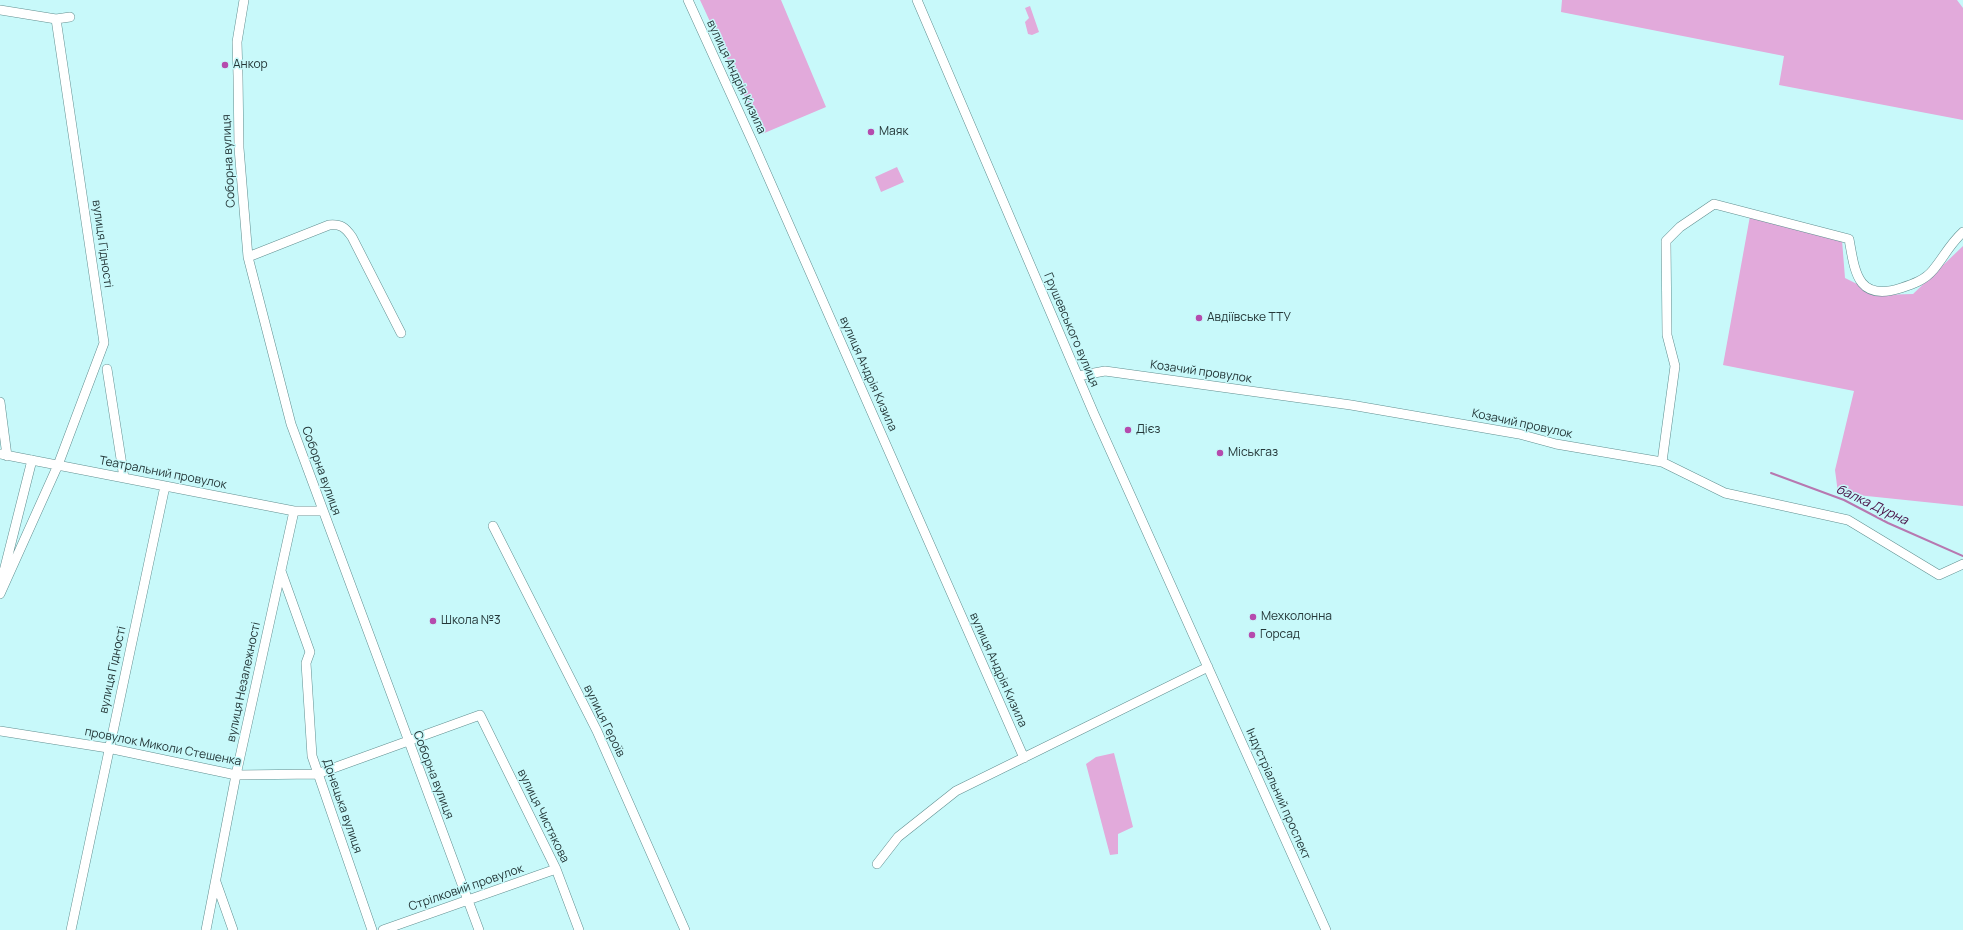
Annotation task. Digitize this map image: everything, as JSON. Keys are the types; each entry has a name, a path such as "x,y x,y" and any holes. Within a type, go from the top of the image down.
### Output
{"street":[{"name":"Соборна вулиця","path":"244,0 238,42 239,148 248,256 291,424 478,930"},
{"name":"вулиця Андрія Кизила","path":"688,0 754,145 1024,758"},
{"name":"Грушевського вулиця","path":"918,0 1078,376 1208,668"},
{"path":"0,10 56,19 70,17"},
{"name":"вулиця Гідності","path":"0,594 58,465 104,343 56,19"},
{"path":"1662,462 1675,366 1667,335 1666,241 1680,227 1714,204 1849,239 1856,273 1864,285 1875,291 1886,292 1922,280 1932,271 1951,243 1963,232"},
{"path":"248,256 329,225 338,224 344,226 352,236 401,333"},
{"path":"107,369 124,478"},
{"name":"Козачий провулок","path":"1078,376 1105,371 1351,405 1519,434 1556,444 1662,462 1725,493 1848,520 1938,575 1963,564"},
{"path":"0,402 4,455"},
{"name":"Театральний провулок","path":"4,455 294,511 322,511"},
{"path":"0,588 32,460"},
{"name":"вулиця Гідності","path":"71,930 108,748 165,486"},
{"name":"вулиця Незалежності","path":"206,930 236,775 294,511"},
{"name":"вулиця Героїв","path":"493,526 597,731 685,930"},
{"name":"Донецька вулиця","path":"281,571 310,652 306,663 312,756 372,930"},
{"path":"877,864 898,837 956,790 1208,668"},
{"name":"Індустріальний проспект","path":"1208,668 1326,930"},
{"name":"провулок Миколи Стешенка","path":"0,731 108,748 236,775 317,774 480,715"},
{"name":"вулиця Чистякова","path":"480,715 556,869 579,930"},
{"name":"Стрілковий провулок","path":"383,930 556,869"},
{"path":"215,880 233,930"}],"shaded area":[{"path":"700,0 781,0 826,107 762,134"},
{"path":"1562,0 1957,0 1963,8 1963,120 1779,85 1784,56 1561,12"},
{"path":"1030,6 1039,32 1032,35 1028,34 1025,22 1029,18 1025,8"},
{"path":"897,167 904,182 881,192 875,177"},
{"path":"1750,216 1842,240 1845,278 1879,295 1913,294 1963,246 1963,506 1838,493 1835,470 1854,391 1723,365"},
{"path":"1114,753 1133,827 1118,834 1118,854 1110,855 1086,764 1096,757"}],"waterway":[{"name":"балка Дурна","path":"1771,473 1844,500 1888,523 1963,556"}],"place":[{"name":"Анкор","path":"225,65"},
{"name":"Маяк","path":"871,132"},
{"name":"Авдіївське ТТУ","path":"1199,318"},
{"name":"Дієз","path":"1128,430"},
{"name":"Міськгаз","path":"1220,453"},
{"name":"Мехколонна","path":"1253,617"},
{"name":"Школа №3","path":"433,621"},
{"name":"Горсад","path":"1252,635"}]}
